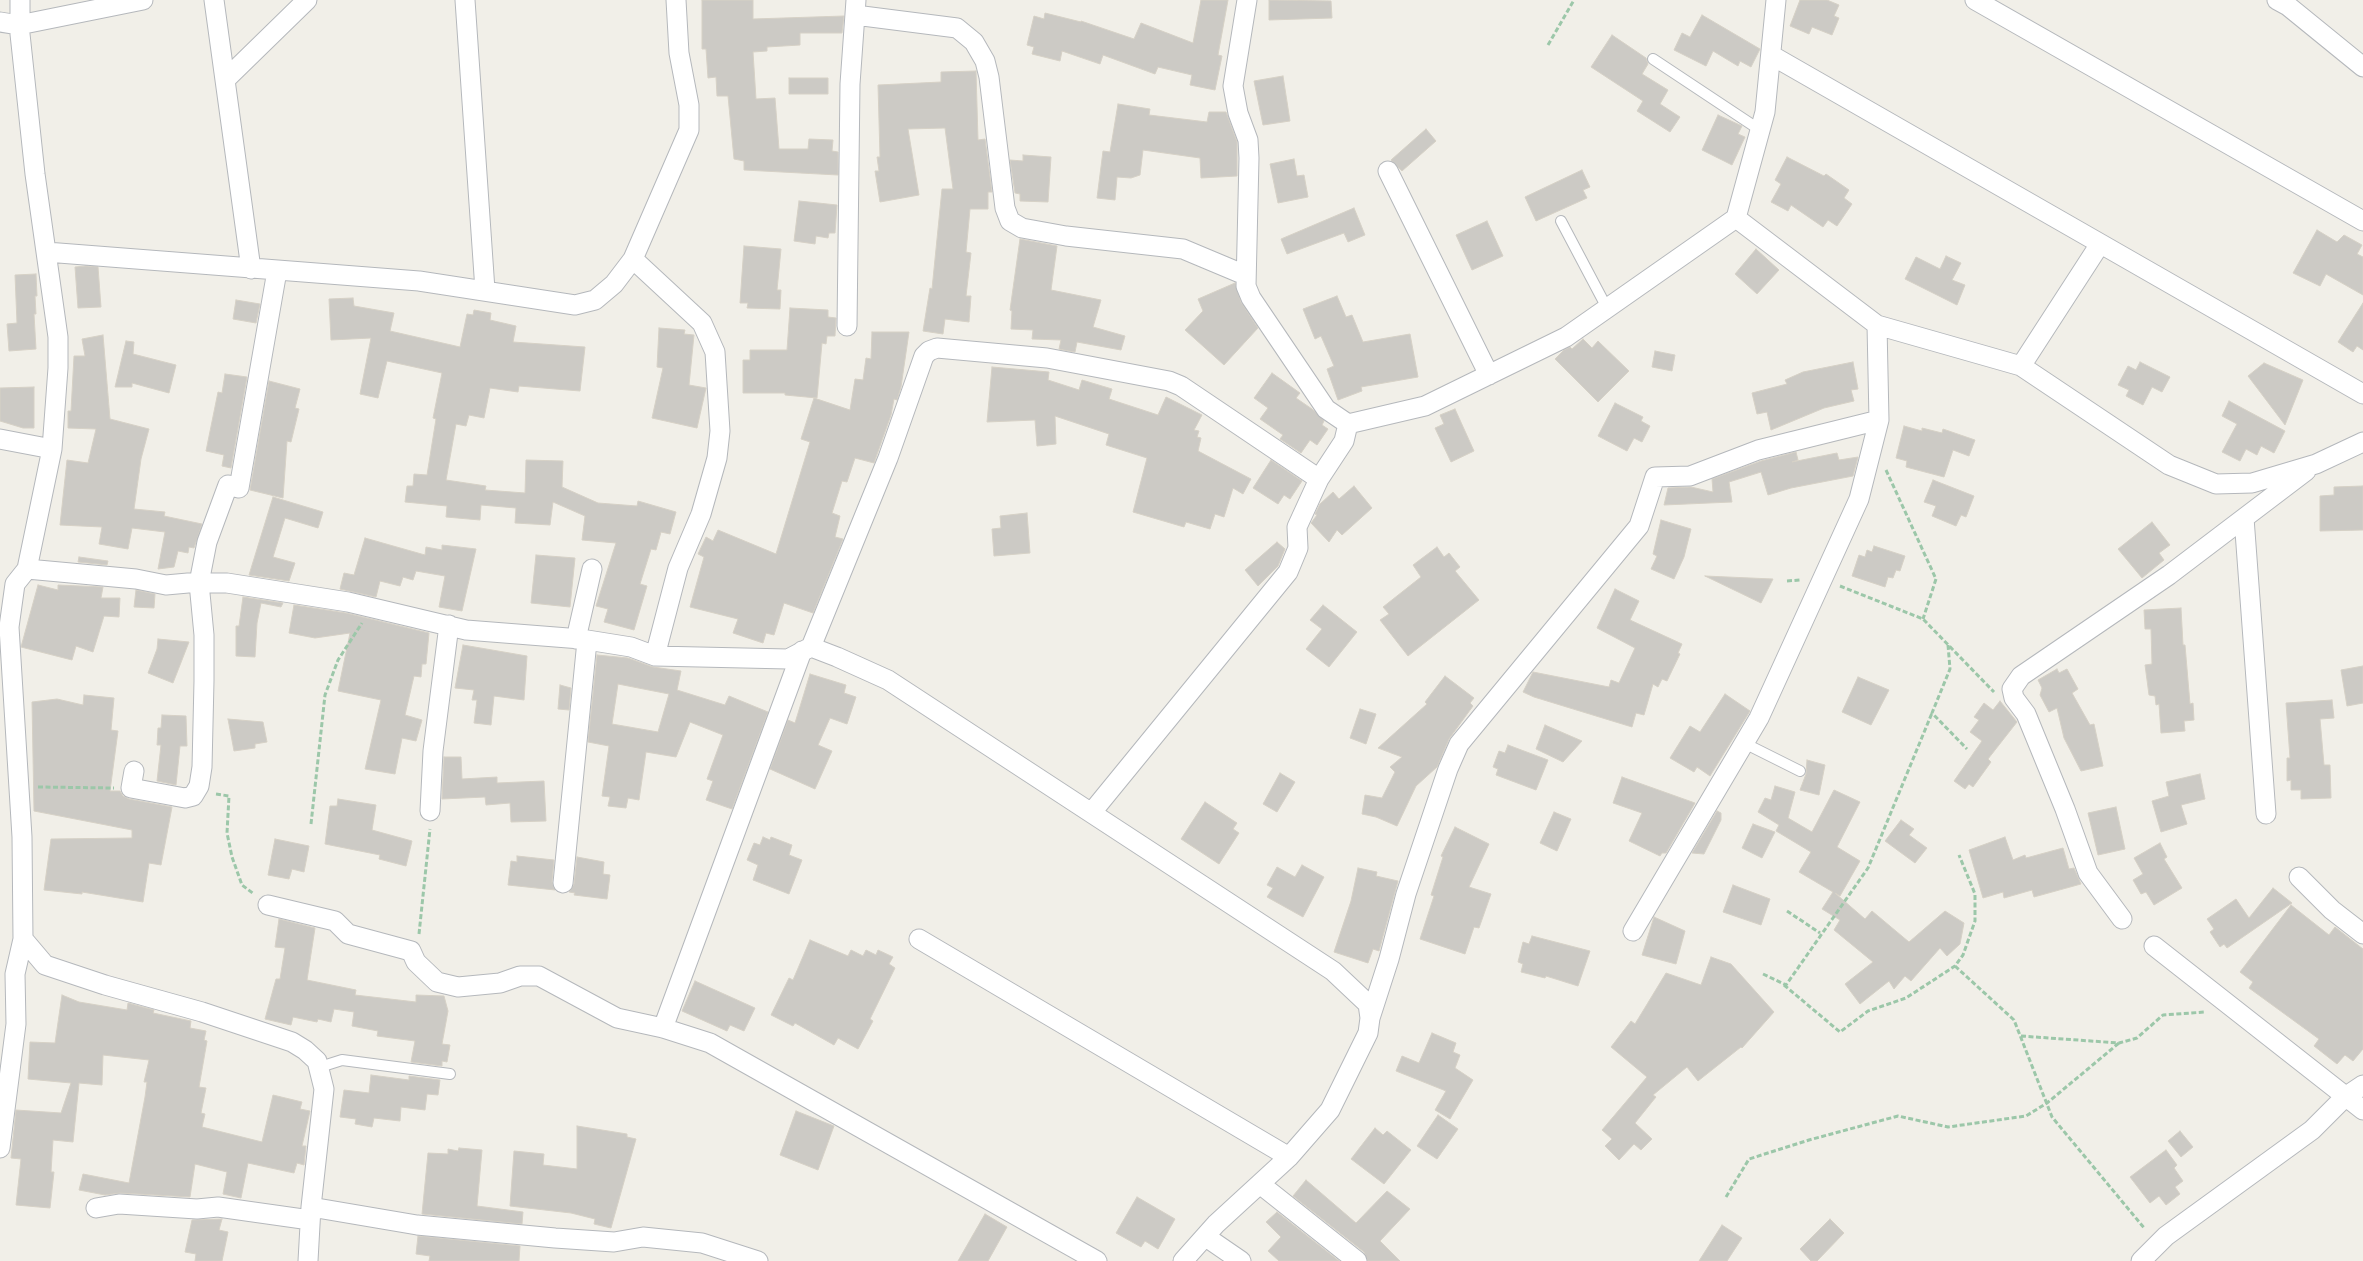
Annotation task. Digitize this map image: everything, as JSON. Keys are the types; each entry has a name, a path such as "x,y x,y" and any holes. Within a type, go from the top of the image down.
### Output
{"street":[{"path":"0,1148 16,1024 15,974 23,939 20,787 7,687 9,626 15,584 27,568 52,449 58,368 58,337 35,174 19,24 20,0"},
{"path":"0,22 19,24 143,0"},
{"path":"214,0 251,269"},
{"path":"225,80 307,0"},
{"path":"465,0 485,290"},
{"path":"46,252 419,281 575,305 595,300 614,284 633,259 689,130 689,105 679,54 676,0"},
{"path":"1247,0 1233,86 1238,113 1248,140 1245,275 1250,298 1326,409 1348,424 1425,406 1566,337 1736,218 1765,112 1776,0"},
{"path":"1975,0 2363,221"},
{"path":"2277,0 2288,6 2363,67"},
{"path":"847,326 850,84 855,7 957,28 974,42 985,61 989,77 1005,208 1010,221 1022,228 1066,236 1183,249 1245,275"},
{"path":"1771,55 2363,394"},
{"path":"1388,171 1489,375"},
{"path":"1736,218 1877,325 2021,366 2169,465 2216,484 2252,483 2316,464 2363,442"},
{"path":"2021,366 2100,244"},
{"path":"633,259 702,323 716,352 720,431 717,458 701,514 678,568 654,656"},
{"path":"133,780 185,798 193,796 199,786 202,767 204,635 199,583 207,542 228,485 239,488 277,271"},
{"path":"1633,930 1759,718 1859,499 1879,420 1877,325"},
{"path":"664,1028 806,649 888,458 924,356 929,351 937,348 1047,358 1169,381 1189,391 1319,480"},
{"path":"1183,1261 1216,1224 1289,1157 1330,1110 1368,1033 1370,1018 1389,959 1406,894 1448,769 1459,744 1639,526 1655,477 1690,476 1758,450 1879,420"},
{"path":"1092,812 1288,572 1298,548 1297,528 1319,480 1344,440 1348,424"},
{"path":"0,439 52,449"},
{"path":"2122,919 2088,873 2066,809 2026,714 2014,698 2012,689 2021,676 2169,575 2316,464"},
{"path":"2244,518 2266,814"},
{"path":"27,568 166,585 227,583 371,608 466,630 582,640 631,648 654,656 767,660 788,659 806,649 837,657 888,680 1333,971 1368,1004 1370,1018"},
{"path":"563,883 582,640 592,569"},
{"path":"430,811 433,751 449,625"},
{"path":"2299,877 2332,910 2363,934"},
{"path":"268,905 335,921 348,934 411,951 416,962 437,982 458,987 500,983 520,976 539,976 617,1018 664,1028 710,1043 1097,1261"},
{"path":"23,939 46,965 105,985 202,1012 292,1042 306,1050 317,1061 324,1089 308,1261"},
{"path":"919,939 1289,1157"},
{"path":"2154,946 2363,1110"},
{"path":"15,974 46,965"},
{"path":"2141,1261 2166,1236 2312,1130 2345,1097 2363,1085"},
{"path":"1260,1184 1358,1261"},
{"path":"96,1208 119,1204 197,1209 218,1207 311,1213 555,1238 614,1242 643,1237 702,1243 758,1261"},
{"path":"1206,1237 1241,1261"}],"lane":[{"path":"1653,58 1760,130"},
{"path":"1562,221 1607,308"},
{"path":"1744,743 1800,771"},
{"path":"320,1067 342,1060 450,1074"}],"path":[{"path":"1548,45 1574,0"},
{"path":"1870,456 1887,471 1936,579 1923,619"},
{"path":"1787,580 1822,578 1923,619 1991,691 2014,698"},
{"path":"311,824 325,695 338,660 371,608"},
{"path":"1782,983 1786,985 1868,868 1950,669 1948,645"},
{"path":"1932,713 1967,749"},
{"path":"20,787 133,780"},
{"path":"196,791 229,796 227,832 232,857 242,885 268,905"},
{"path":"416,962 430,845 430,811"},
{"path":"1763,974 1782,983 1840,1032 1868,1011 1906,998 1955,966 1962,955 1975,921 1975,894 1959,855"},
{"path":"1787,911 1820,934"},
{"path":"1955,966 2014,1020 2052,1117 2158,1244"},
{"path":"2021,1036 2119,1043 2137,1038 2163,1015 2234,1010"},
{"path":"1726,1196 1749,1158 1898,1116 1948,1127 2026,1116 2047,1103 2119,1043"}],"building":[{"path":"702,0 753,0 753,19 844,16 842,33 800,33 800,45 767,47 767,51 753,52 756,99 775,98 779,149 808,149 809,139 833,140 832,151 838,152 838,175 744,170 744,161 734,159 728,96 717,96 716,77 708,78 706,49 702,49"},
{"path":"1201,0 1228,0 1218,55 1222,56 1215,90 1190,85 1192,75 1158,67 1155,74 1103,55 1100,64 1062,51 1060,61 1032,54 1034,47 1027,45 1034,16 1044,19 1045,13 1081,21 1134,39 1141,23 1193,43"},
{"path":"1269,0 1331,1 1332,18 1269,20"},
{"path":"1800,0 1827,0 1839,5 1834,16 1839,18 1832,35 1812,27 1809,34 1790,26"},
{"path":"1702,15 1760,49 1751,67 1740,61 1738,66 1713,51 1706,66 1674,50 1682,33 1690,37"},
{"path":"1612,35 1646,58 1648,64 1642,74 1668,90 1660,104 1680,117 1670,132 1637,111 1643,101 1591,67"},
{"path":"976,71 978,140 985,139 992,192 988,192 988,209 970,209 966,252 971,253 966,296 971,296 969,322 945,319 943,334 923,331 930,288 932,289 942,189 953,189 945,128 908,129 919,195 880,202 875,171 879,171 877,157 880,157 878,85 941,82 941,72"},
{"path":"1283,76 1290,121 1263,125 1254,81"},
{"path":"789,78 828,78 828,94 789,94"},
{"path":"1118,104 1150,109 1149,115 1207,122 1209,112 1226,112 1237,142 1237,176 1201,178 1200,158 1143,150 1140,175 1131,178 1117,177 1115,200 1097,198 1103,151 1110,152"},
{"path":"1718,115 1742,126 1738,134 1745,137 1732,165 1702,150"},
{"path":"1426,129 1436,141 1402,171 1391,160"},
{"path":"1023,155 1051,157 1048,202 1020,201 1020,194 1015,193 1010,160 1023,161"},
{"path":"1787,157 1824,176 1826,174 1849,190 1844,198 1852,204 1837,226 1828,220 1823,227 1791,205 1788,211 1771,202 1781,184 1775,180"},
{"path":"1294,159 1297,176 1304,175 1308,197 1278,203 1270,164"},
{"path":"1582,170 1590,187 1583,190 1587,198 1536,221 1525,197"},
{"path":"799,201 837,205 835,233 829,233 828,238 816,236 815,244 794,241"},
{"path":"1354,208 1365,235 1348,242 1344,233 1287,254 1281,239"},
{"path":"1487,221 1503,256 1472,270 1456,235"},
{"path":"2317,230 2337,242 2344,235 2362,245 2357,254 2363,257 2363,295 2326,274 2320,286 2293,273"},
{"path":"1020,239 1057,246 1051,290 1101,300 1093,327 1125,336 1121,350 1077,342 1075,352 1069,351 1059,349 1061,340 1032,339 1033,330 1011,329 1012,311 1010,310"},
{"path":"744,246 781,249 777,290 781,290 780,309 747,308 748,303 740,303"},
{"path":"1756,249 1779,270 1757,294 1735,274"},
{"path":"1946,256 1961,263 1952,280 1965,285 1957,305 1905,279 1916,257 1940,269"},
{"path":"75,267 98,267 101,307 78,308"},
{"path":"36,274 37,296 35,296 36,314 34,314 36,349 9,351 7,324 17,323 15,275"},
{"path":"1235,283 1241,302 1258,328 1224,365 1185,330 1203,311 1198,299"},
{"path":"1337,296 1346,317 1352,315 1363,342 1410,334 1418,377 1361,387 1362,391 1338,400 1327,369 1334,366 1321,336 1315,339 1303,309"},
{"path":"353,298 354,306 394,313 390,331 460,347 467,314 473,315 474,310 491,313 490,320 516,326 513,342 585,347 580,391 519,386 518,392 490,388 484,418 469,415 466,426 456,424 446,480 486,486 485,490 525,493 526,460 563,461 562,487 598,503 637,506 638,501 676,512 670,534 661,532 656,550 651,549 640,584 647,586 634,630 604,622 608,609 596,606 616,543 582,540 585,516 553,502 550,525 515,523 516,508 481,505 480,520 446,517 447,506 405,502 407,486 413,486 414,474 427,475 436,419 433,418 442,373 387,361 378,398 360,394 371,338 331,340 329,299"},
{"path":"236,300 260,304 256,323 233,319"},
{"path":"2363,303 2363,350 2357,346 2353,352 2338,342"},
{"path":"790,308 828,310 828,317 836,318 835,336 827,336 826,344 822,343 817,398 785,395 785,393 743,393 743,360 750,360 750,350 787,350"},
{"path":"659,328 685,330 684,334 694,335 689,385 706,388 697,428 652,418 663,368 657,367"},
{"path":"872,332 909,332 901,387 897,400 894,399 891,415 874,463 855,458 847,482 842,481 832,513 840,516 835,537 843,539 813,613 784,603 774,635 766,633 763,643 733,633 738,619 690,607 704,557 698,554 706,537 713,541 718,530 776,554 810,442 801,439 814,398 850,410 855,379 863,380 866,358 871,359"},
{"path":"103,335 110,419 149,429 141,459 134,509 165,512 164,516 202,524 194,548 189,547 188,553 178,551 174,567 158,569 165,532 132,528 128,549 99,544 102,527 60,525 67,460 88,463 96,429 68,428 68,411 71,411 74,356 85,356 82,339"},
{"path":"1583,339 1592,348 1598,341 1629,371 1598,402 1555,359 1564,350 1570,347 1572,349"},
{"path":"126,341 134,342 133,354 176,365 169,393 132,383 132,387 115,387"},
{"path":"1655,351 1675,355 1672,371 1652,367"},
{"path":"1853,362 1858,389 1851,390 1854,401 1824,408 1771,430 1767,412 1757,414 1752,393 1787,384 1785,380 1803,372"},
{"path":"2140,362 2170,377 2162,392 2152,387 2143,405 2126,396 2129,390 2118,385 2128,366 2136,370"},
{"path":"2264,363 2303,380 2285,425 2248,376"},
{"path":"992,367 1049,372 1048,380 1079,390 1082,380 1112,389 1109,399 1158,415 1166,397 1202,415 1194,430 1199,431 1197,437 1201,438 1198,451 1251,479 1243,494 1233,488 1224,517 1215,514 1210,529 1186,522 1184,527 1133,512 1147,458 1106,445 1109,434 1055,416 1056,444 1037,446 1035,420 987,422"},
{"path":"1272,373 1300,393 1296,398 1312,409 1324,421 1322,425 1328,429 1317,445 1310,440 1301,453 1280,439 1283,435 1260,419 1268,408 1254,398"},
{"path":"225,374 247,377 231,468 222,466 224,455 206,451 218,392 222,393"},
{"path":"269,381 300,389 295,408 299,409 291,442 287,441 283,498 250,490"},
{"path":"34,387 34,428 23,428 0,421 0,388"},
{"path":"2229,401 2285,431 2274,453 2261,446 2257,455 2246,449 2240,461 2222,452 2237,424 2222,416"},
{"path":"1615,403 1643,417 1641,421 1650,426 1642,442 1634,438 1627,451 1598,436"},
{"path":"1455,409 1474,451 1451,462 1435,428 1444,424 1440,415"},
{"path":"1904,426 1922,431 1922,428 1942,433 1943,429 1975,440 1969,456 1953,450 1944,477 1906,467 1907,461 1896,458"},
{"path":"1796,452 1798,460 1792,462 1837,453 1839,460 1858,457 1853,476 1791,488 1768,495 1761,472 1729,482 1732,502 1664,505 1668,488 1691,487 1713,492 1712,479 1761,461"},
{"path":"1271,460 1302,481 1290,499 1284,495 1278,504 1253,488"},
{"path":"1933,480 1974,496 1966,517 1961,515 1956,526 1932,516 1936,506 1924,502"},
{"path":"1354,486 1372,508 1342,535 1337,530 1329,542 1311,523 1317,515 1315,514 1320,504 1333,492 1339,499"},
{"path":"2363,486 2363,530 2320,531 2320,496 2334,495 2334,487"},
{"path":"273,497 323,512 318,528 285,518 273,557 295,563 289,581 249,575"},
{"path":"1027,513 1030,553 994,556 992,529 1001,528 1000,516"},
{"path":"1661,520 1691,529 1684,557 1674,579 1651,569 1657,556 1653,554"},
{"path":"2152,522 2170,545 2159,553 2164,560 2142,578 2118,549"},
{"path":"365,538 425,555 426,547 442,550 442,545 476,549 462,611 439,607 445,576 416,571 413,580 403,577 400,586 380,581 376,597 340,589 344,573 354,575"},
{"path":"1277,542 1285,549 1278,566 1258,586 1245,570"},
{"path":"1874,546 1905,556 1900,571 1896,570 1893,578 1888,577 1885,587 1852,576 1859,555 1865,557 1867,550 1872,552"},
{"path":"1437,547 1444,557 1449,553 1460,567 1455,571 1479,600 1408,656 1380,620 1389,614 1383,607 1421,577 1413,565"},
{"path":"536,555 575,558 570,607 531,603"},
{"path":"79,557 108,561 107,565 78,562"},
{"path":"1705,576 1773,579 1761,603"},
{"path":"38,585 58,590 58,585 103,587 101,598 120,598 119,617 104,616 93,652 76,646 72,660 21,647"},
{"path":"1615,589 1639,601 1630,620 1682,644 1678,653 1680,654 1667,681 1662,679 1658,687 1653,684 1644,715 1636,713 1632,727 1523,692 1533,672 1609,687 1611,680 1619,683 1635,648 1597,628"},
{"path":"136,590 155,594 154,608 134,607"},
{"path":"243,597 283,603 281,607 261,603 257,623 255,657 236,656 236,626 239,626"},
{"path":"294,605 346,613 429,633 426,664 422,664 421,677 414,676 405,715 422,720 416,741 402,738 395,774 365,769 381,700 338,691 350,633 315,638 289,633"},
{"path":"1323,605 1357,632 1329,667 1306,649 1322,629 1310,620"},
{"path":"2181,608 2183,645 2185,645 2190,704 2193,703 2194,720 2184,721 2185,731 2161,733 2159,704 2156,705 2155,696 2149,695 2145,665 2152,664 2151,629 2145,629 2144,610"},
{"path":"158,639 189,642 173,683 148,673 157,649"},
{"path":"463,645 527,656 524,700 494,696 491,725 474,723 477,700 472,700 474,690 455,688"},
{"path":"597,655 628,658 653,667 681,671 677,690 725,705 729,696 768,712 732,809 706,800 713,781 707,779 723,735 690,722 676,757 646,752 639,800 628,798 626,808 608,806 610,797 602,796 609,746 588,742","holes":["618,684 669,694 658,732 612,724"]},
{"path":"2363,666 2363,703 2347,706 2341,670"},
{"path":"2057,669 2059,673 2067,669 2078,689 2072,693 2090,725 2094,724 2103,766 2081,771 2064,738 2057,708 2049,712 2040,695 2042,688 2038,680"},
{"path":"810,674 846,685 844,693 856,697 847,724 830,718 818,745 832,751 815,789 770,769 788,720 795,723"},
{"path":"1445,676 1474,698 1470,703 1473,706 1449,739 1437,767 1416,786 1397,826 1376,817 1362,814 1365,795 1382,798 1395,772 1390,767 1402,757 1378,748 1427,704 1425,702"},
{"path":"1858,677 1889,690 1871,725 1842,712"},
{"path":"560,685 571,688 569,710 558,709"},
{"path":"1725,694 1750,711 1710,776 1697,767 1694,772 1670,758 1690,726 1700,732"},
{"path":"84,695 114,698 111,730 118,731 110,791 120,791 123,796 129,799 172,807 161,865 149,863 143,902 82,892 82,894 44,890 51,839 132,838 132,830 34,811 32,702 57,699 83,705"},
{"path":"2332,700 2334,718 2320,719 2324,765 2330,765 2331,798 2301,799 2301,790 2291,790 2291,780 2287,781 2287,758 2290,758 2286,703"},
{"path":"2000,701 2017,722 1988,759 1991,762 1973,787 1969,784 1965,789 1954,781 1982,741 1970,732 1979,720 1974,717 1984,703 1993,710"},
{"path":"1360,709 1376,714 1366,744 1350,738"},
{"path":"162,715 186,716 187,746 180,746 176,785 157,781 161,745 157,745 158,728 161,728"},
{"path":"228,719 263,722 267,742 255,744 255,748 234,751"},
{"path":"1545,725 1582,741 1563,762 1536,749"},
{"path":"1508,745 1548,760 1536,790 1496,775 1498,769 1493,767 1499,751 1505,753"},
{"path":"444,757 461,757 462,779 497,777 497,783 544,781 546,821 511,822 510,803 486,805 485,797 442,799"},
{"path":"1807,760 1825,765 1819,795 1800,790 1806,774"},
{"path":"1280,773 1295,782 1277,812 1263,804"},
{"path":"2200,774 2205,799 2181,805 2187,824 2161,832 2152,801 2169,796 2166,782"},
{"path":"1622,777 1695,803 1666,853 1662,853 1660,856 1629,841 1642,813 1613,803"},
{"path":"1775,786 1795,792 1788,818 1812,832 1834,790 1860,802 1837,847 1860,861 1840,896 1835,893 1865,919 1872,911 1909,942 1945,911 1964,923 1960,944 1947,956 1940,948 1911,981 1905,976 1894,989 1889,981 1860,1004 1845,984 1873,962 1834,930 1840,920 1822,909 1833,892 1799,872 1811,852 1776,831 1779,825 1758,812 1765,798 1771,800"},
{"path":"338,799 376,805 372,830 412,841 406,866 379,859 380,855 325,844 330,806 337,806"},
{"path":"1205,802 1237,823 1233,829 1239,833 1219,864 1181,839"},
{"path":"2116,807 2125,849 2098,855 2088,813"},
{"path":"1717,811 1721,813 1721,820 1704,854 1692,853"},
{"path":"1554,812 1571,819 1557,851 1540,843"},
{"path":"1901,820 1914,829 1909,835 1927,848 1915,863 1885,841"},
{"path":"1753,824 1775,832 1762,858 1742,848"},
{"path":"1455,827 1489,844 1469,887 1491,894 1479,928 1474,927 1465,954 1420,939 1434,896 1431,895 1443,857 1441,856"},
{"path":"763,837 770,840 771,837 792,845 789,855 802,860 789,894 753,880 758,865 747,860 754,843 760,845"},
{"path":"2005,837 2013,860 2025,855 2026,858 2063,848 2069,869 2074,868 2081,884 2034,897 2032,890 2004,898 2003,892 1983,898 1969,850"},
{"path":"275,839 309,846 304,872 292,869 289,879 268,875"},
{"path":"2160,843 2167,857 2164,859 2182,888 2154,905 2146,892 2141,894 2133,880 2143,874 2134,858"},
{"path":"517,856 554,860 552,882 555,890 508,885 511,861 517,862"},
{"path":"577,857 604,862 603,874 610,875 607,899 574,895 575,893 569,892 574,884"},
{"path":"1302,865 1324,877 1303,917 1267,897 1273,888 1267,885 1277,867 1295,877"},
{"path":"1358,868 1377,872 1376,876 1398,881 1379,951 1373,949 1368,963 1334,952 1351,901"},
{"path":"1733,885 1770,899 1761,925 1723,912"},
{"path":"2273,888 2292,903 2227,948 2224,944 2220,947 2210,932 2214,929 2207,919 2236,899 2249,918"},
{"path":"2291,905 2329,935 2335,927 2363,949 2363,1049 2353,1061 2345,1055 2337,1064 2314,1046 2319,1039 2249,988 2253,982 2240,972"},
{"path":"1654,917 1685,931 1676,964 1642,955"},
{"path":"279,919 315,928 307,980 356,990 355,995 416,1002 416,995 444,996 448,1011 442,1044 450,1045 447,1062 442,1061 442,1066 411,1062 415,1041 377,1036 378,1031 352,1026 354,1012 334,1009 331,1022 318,1019 317,1022 293,1017 291,1025 265,1019 276,979 280,979 285,948 275,947"},
{"path":"1532,936 1590,951 1578,986 1546,976 1545,978 1521,972 1523,964 1518,962 1523,942 1529,944"},
{"path":"810,940 848,956 851,950 863,956 866,950 876,955 878,950 893,957 889,964 895,968 870,1019 873,1021 858,1049 838,1038 834,1045 795,1023 793,1026 771,1015 789,978 793,980"},
{"path":"1711,957 1731,964 1774,1012 1742,1048 1698,1081 1687,1067 1653,1095 1656,1097 1635,1123 1652,1139 1641,1150 1634,1144 1619,1160 1605,1146 1612,1139 1602,1130 1647,1077 1611,1047 1631,1021 1635,1024 1666,973 1701,985"},
{"path":"695,981 755,1008 744,1031 730,1025 727,1031 682,1011"},
{"path":"62,995 79,1002 127,1010 128,1003 154,1010 153,1013 191,1021 190,1028 206,1031 204,1040 207,1041 199,1087 206,1088 201,1113 205,1114 202,1127 262,1142 273,1095 302,1102 300,1109 310,1111 302,1146 306,1146 304,1165 297,1163 294,1173 248,1163 241,1198 223,1194 227,1172 195,1164 190,1197 120,1193 105,1195 79,1190 83,1174 129,1183 145,1097 147,1082 144,1082 149,1060 103,1055 102,1085 79,1083 73,1142 53,1140 51,1172 54,1172 50,1208 16,1205 21,1159 11,1158 16,1110 61,1113 71,1083 28,1079 30,1042 55,1043"},
{"path":"1432,1033 1456,1043 1453,1052 1460,1055 1455,1068 1473,1080 1450,1119 1435,1110 1446,1091 1396,1071 1402,1056 1419,1063"},
{"path":"371,1075 409,1080 409,1076 440,1080 438,1095 427,1094 425,1110 401,1107 400,1121 374,1118 372,1127 355,1124 356,1119 340,1117 344,1090 369,1093"},
{"path":"796,1111 834,1126 818,1170 780,1155"},
{"path":"1438,1115 1458,1129 1437,1159 1417,1146"},
{"path":"577,1126 627,1134 627,1137 636,1139 611,1228 594,1224 595,1219 571,1213 510,1206 514,1151 544,1154 543,1165 577,1169"},
{"path":"1375,1128 1383,1135 1387,1131 1411,1150 1384,1184 1351,1159"},
{"path":"2180,1131 2193,1147 2181,1157 2168,1141"},
{"path":"459,1148 482,1150 477,1206 523,1212 522,1224 422,1214 428,1153 448,1154 448,1149 458,1151"},
{"path":"2166,1150 2177,1165 2174,1168 2183,1181 2175,1187 2180,1194 2166,1205 2159,1196 2150,1203 2130,1177"},
{"path":"1306,1180 1356,1223 1387,1191 1410,1209 1380,1241 1400,1261 1368,1261 1364,1252 1293,1196"},
{"path":"1137,1197 1175,1219 1158,1249 1145,1241 1141,1247 1116,1233"},
{"path":"1277,1212 1339,1261 1279,1261 1268,1251 1281,1237 1266,1222"},
{"path":"985,1214 1007,1227 988,1261 958,1261"},
{"path":"222,1219 219,1230 228,1232 222,1261 195,1261 196,1254 185,1252 192,1220"},
{"path":"1830,1219 1844,1233 1817,1261 1811,1261 1800,1249"},
{"path":"1722,1225 1742,1238 1727,1261 1699,1261"},
{"path":"418,1236 520,1246 519,1261 429,1261 430,1256 416,1254"}]}
